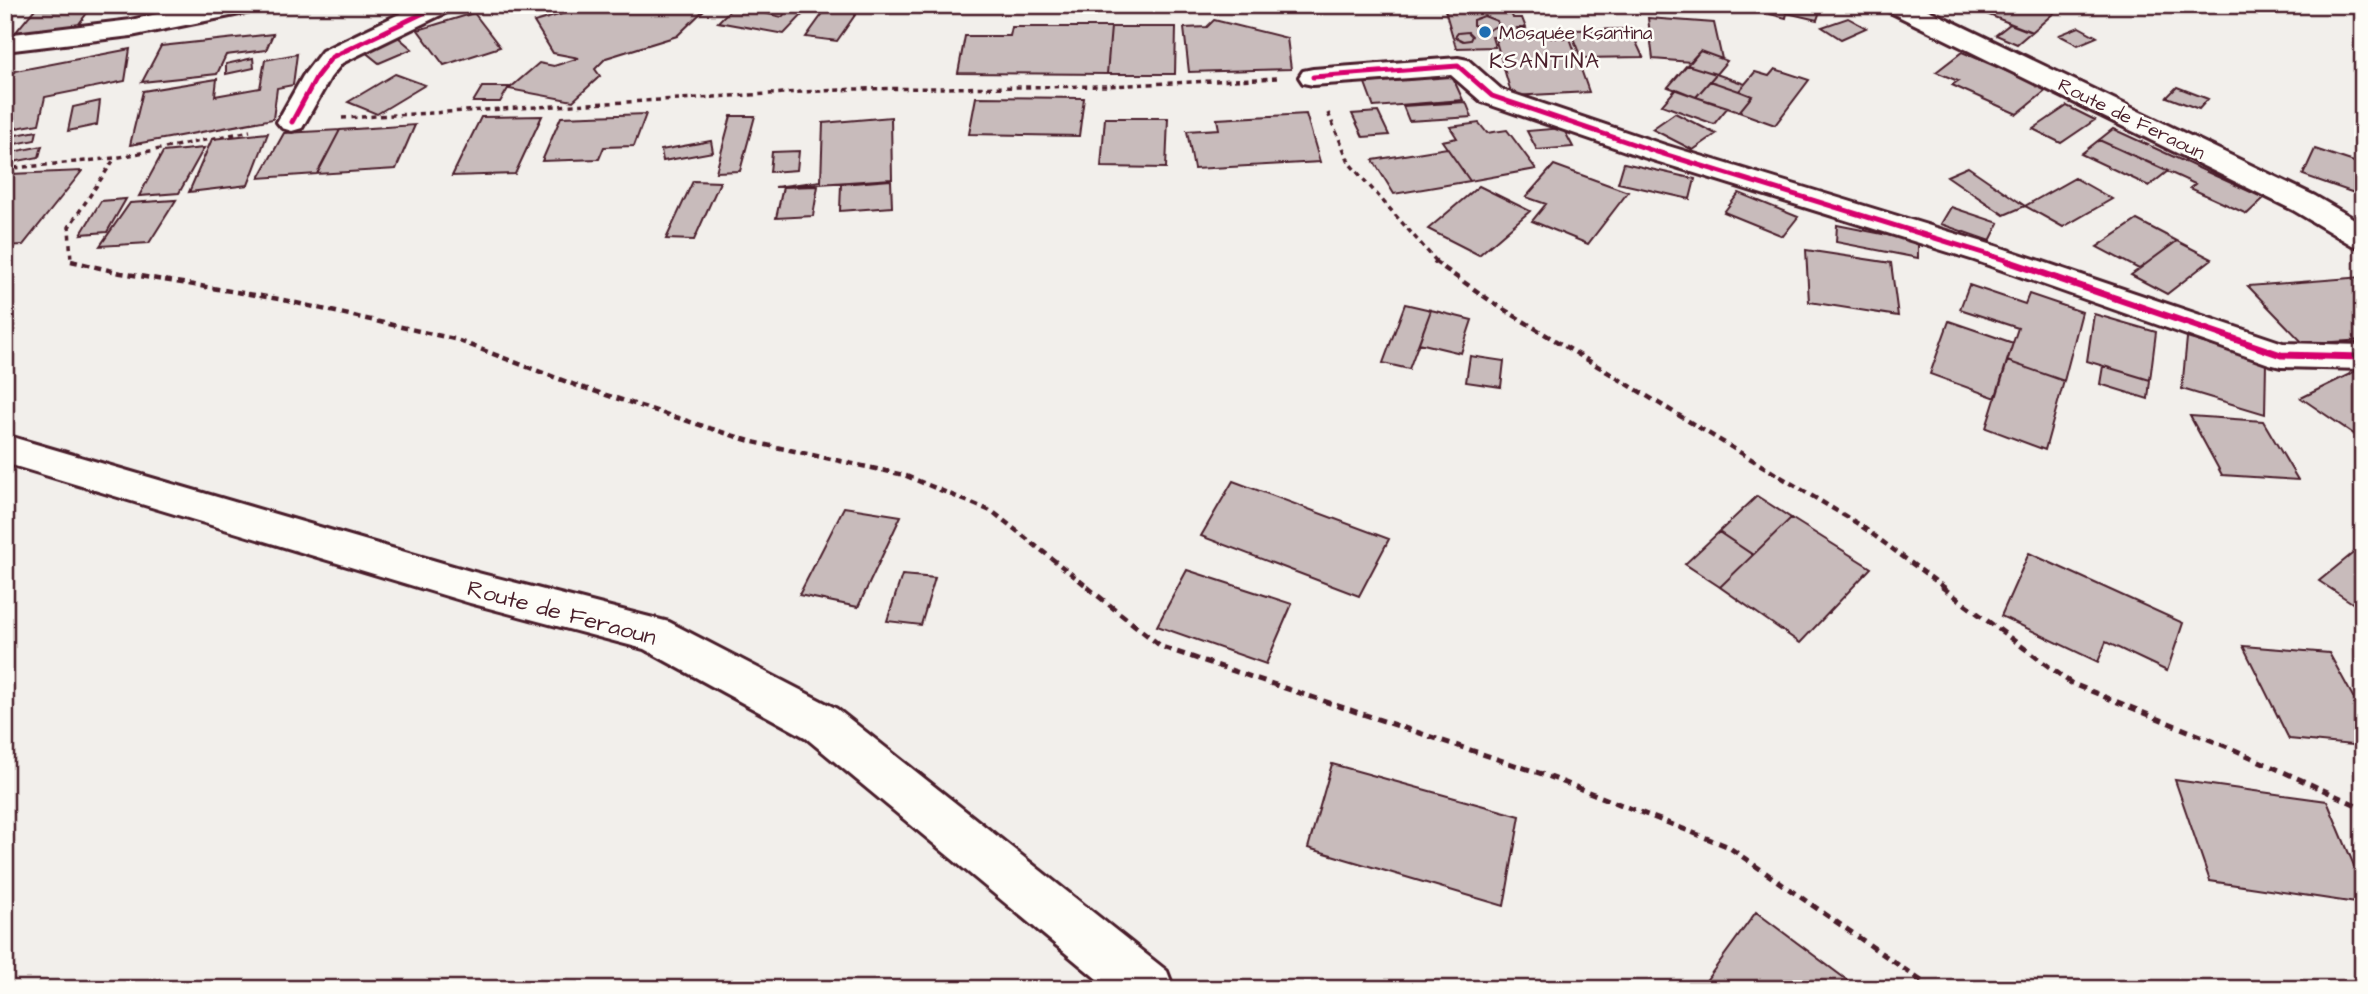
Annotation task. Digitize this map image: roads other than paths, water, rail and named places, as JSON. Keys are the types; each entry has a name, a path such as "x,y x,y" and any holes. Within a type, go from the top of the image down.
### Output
{"main road":[{"path":"5,43 131,28 200,12 246,5"},
{"path":"292,122 317,76 332,57 440,5"},
{"name":"Route de Feraoun","path":"1897,5 2304,203 2363,238"},
{"path":"1312,76 1458,66 1492,96 1654,151 1985,253 2281,355 2363,357"},
{"name":"Route de Feraoun","path":"5,449 470,587 654,634 821,723 1149,989"}],"place":[{"name":"Mosquée Ksantina","path":"1485,32"}],"district":[{"name":"KSANTINA","path":"1545,61"}]}
